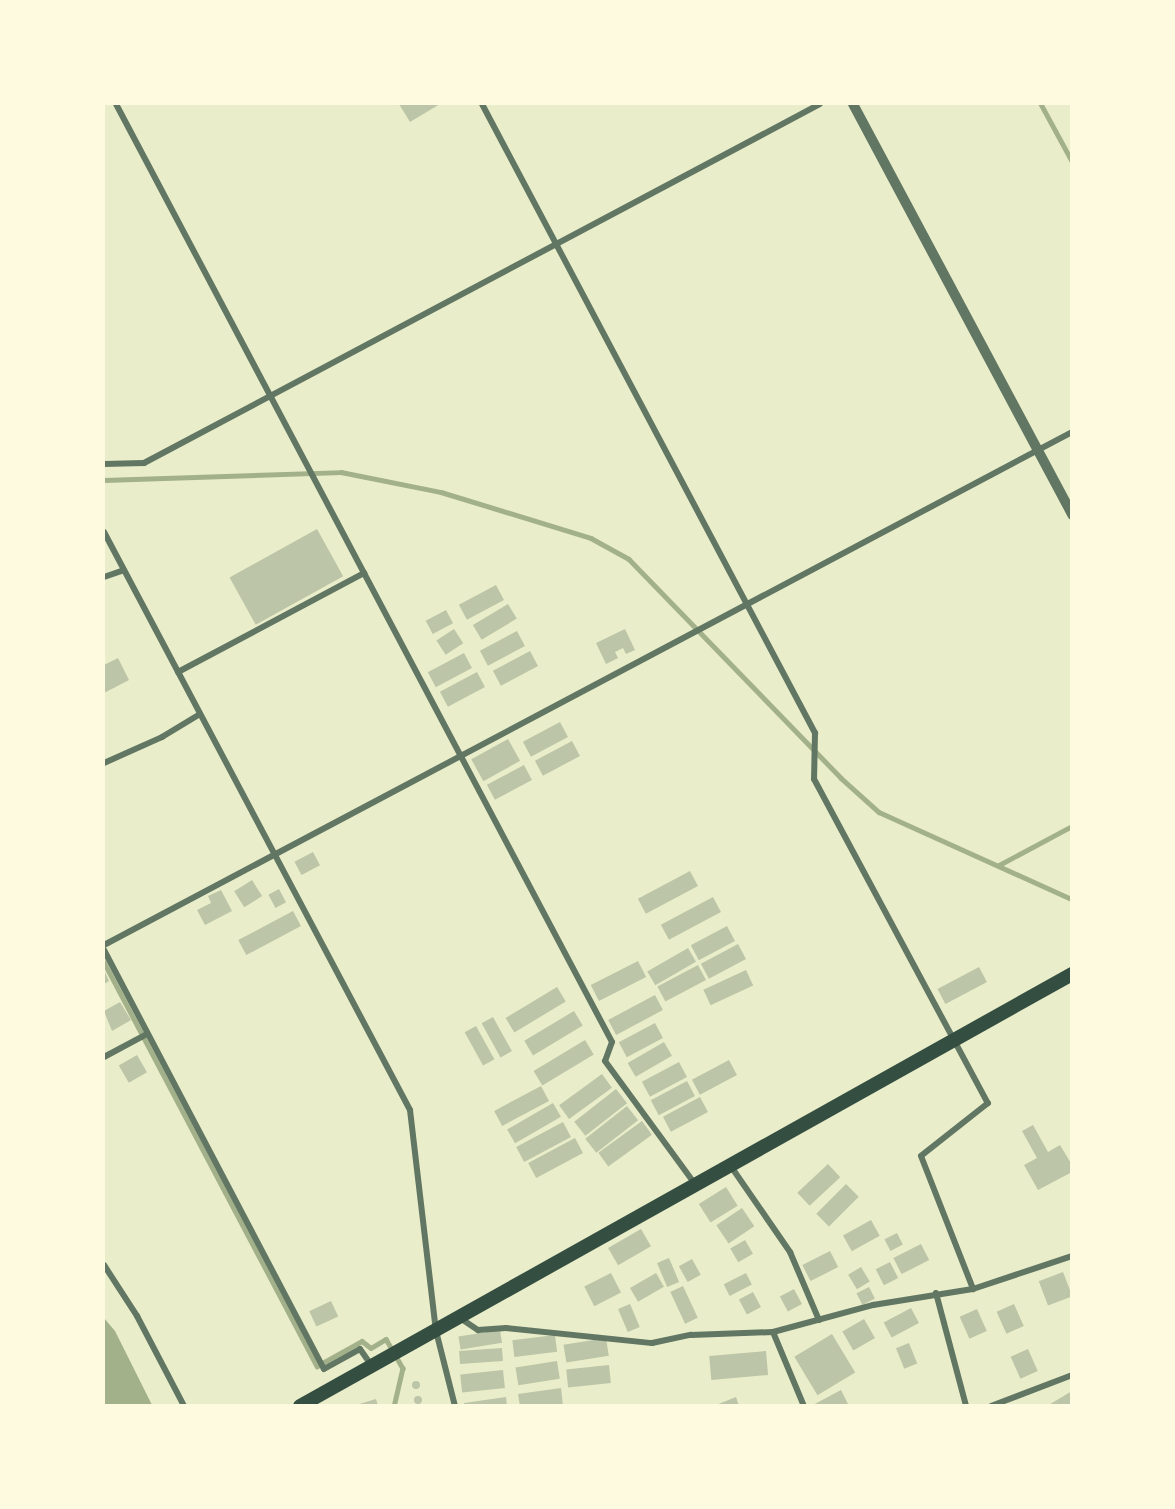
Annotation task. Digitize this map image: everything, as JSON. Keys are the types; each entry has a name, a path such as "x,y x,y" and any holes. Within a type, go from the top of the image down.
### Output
{"highway":[{"path":"300,1406 1071,974"}],"street":[{"path":"116,104 612,1042 605,1061 695,1184"},
{"path":"482,104 815,733 814,779 988,1103 921,1156 973,1289"},
{"path":"104,464 144,463 270,394 820,104"},
{"path":"853,104 1071,515"},
{"path":"104,945 1071,432"},
{"path":"104,532 410,1110 436,1331 455,1406"},
{"path":"104,576 124,570"},
{"path":"178,672 364,573"},
{"path":"104,763 162,737 200,714"},
{"path":"104,950 324,1369 360,1349 372,1366"},
{"path":"104,1057 147,1034"},
{"path":"730,1165 790,1252 819,1320"},
{"path":"459,1318 478,1330 506,1328 652,1343 690,1335 773,1332 936,1293 973,1289 1071,1256"},
{"path":"104,1265 137,1316 184,1406"},
{"path":"936,1293 966,1406"},
{"path":"773,1332 804,1406"},
{"path":"991,1406 1071,1375"}],"shaded area":[{"path":"104,1318 115,1331 152,1405 104,1405"}],"building":[{"path":"399,104 440,104 410,122"},
{"path":"317,529 343,576 256,625 230,577"},
{"path":"496,585 504,600 467,620 459,605"},
{"path":"508,604 517,619 482,640 473,625"},
{"path":"446,610 453,623 433,634 426,621"},
{"path":"454,629 463,643 446,655 436,640"},
{"path":"625,629 635,650 626,654 623,648 615,652 618,658 606,664 596,643"},
{"path":"517,631 525,646 488,666 480,651"},
{"path":"530,651 538,666 501,686 493,671"},
{"path":"464,653 472,668 436,687 428,672"},
{"path":"118,658 129,680 104,693 104,665"},
{"path":"477,672 485,687 448,707 440,692"},
{"path":"560,722 568,737 531,757 523,742"},
{"path":"508,739 520,761 483,781 471,759"},
{"path":"572,741 580,756 543,776 535,761"},
{"path":"524,765 532,780 495,800 487,785"},
{"path":"313,852 320,865 302,875 294,862"},
{"path":"690,871 698,886 646,914 638,899"},
{"path":"252,880 262,896 244,907 234,891"},
{"path":"279,889 286,902 275,908 268,895"},
{"path":"221,890 232,911 205,925 197,910 211,903 208,896"},
{"path":"713,897 721,912 669,940 661,925"},
{"path":"293,911 301,926 246,955 238,940"},
{"path":"727,926 735,941 699,960 691,945"},
{"path":"738,944 746,959 709,979 701,964"},
{"path":"688,948 696,962 655,985 647,972"},
{"path":"638,961 646,977 599,1001 591,985"},
{"path":"698,965 706,980 665,1002 657,987"},
{"path":"979,967 987,982 945,1004 938,989"},
{"path":"104,970 109,981 104,984"},
{"path":"746,970 753,985 711,1005 703,990"},
{"path":"557,987 566,1002 514,1032 506,1018"},
{"path":"655,995 663,1010 616,1035 608,1020"},
{"path":"120,1002 131,1020 112,1031 104,1011"},
{"path":"574,1011 583,1026 533,1055 524,1041"},
{"path":"493,1017 512,1051 501,1057 482,1023"},
{"path":"655,1023 663,1038 627,1057 619,1042"},
{"path":"476,1026 494,1059 483,1066 465,1032"},
{"path":"585,1040 594,1055 542,1085 534,1071"},
{"path":"664,1042 672,1056 636,1077 628,1063"},
{"path":"137,1055 147,1072 129,1083 119,1066"},
{"path":"729,1060 737,1075 700,1095 692,1080"},
{"path":"679,1062 687,1077 650,1097 642,1082"},
{"path":"602,1074 612,1088 569,1119 559,1105"},
{"path":"687,1081 695,1096 659,1115 651,1100"},
{"path":"541,1086 549,1101 502,1126 494,1111"},
{"path":"616,1089 627,1103 585,1136 574,1122"},
{"path":"700,1097 708,1112 671,1132 663,1117"},
{"path":"553,1103 561,1117 515,1143 507,1130"},
{"path":"627,1106 638,1120 596,1153 585,1139"},
{"path":"642,1121 652,1135 608,1166 598,1153"},
{"path":"563,1122 571,1137 524,1162 516,1147"},
{"path":"1033,1125 1048,1152 1060,1145 1072,1165 1072,1172 1038,1190 1024,1165 1037,1158 1022,1131"},
{"path":"575,1138 583,1153 536,1178 528,1163"},
{"path":"828,1164 840,1177 810,1206 797,1193"},
{"path":"846,1184 859,1197 829,1226 816,1214"},
{"path":"726,1187 738,1206 711,1223 699,1204"},
{"path":"742,1208 754,1226 729,1244 716,1225"},
{"path":"871,1220 880,1236 852,1251 843,1236"},
{"path":"641,1229 651,1246 618,1265 608,1248"},
{"path":"897,1233 903,1245 890,1251 885,1239"},
{"path":"745,1240 753,1254 738,1262 730,1248"},
{"path":"921,1244 929,1260 902,1274 893,1258"},
{"path":"830,1251 838,1267 811,1281 802,1265"},
{"path":"669,1258 679,1282 667,1287 657,1263"},
{"path":"692,1259 701,1275 688,1282 679,1266"},
{"path":"890,1262 898,1278 884,1285 876,1269"},
{"path":"861,1267 870,1282 857,1289 848,1275"},
{"path":"1063,1272 1072,1296 1048,1306 1039,1281"},
{"path":"611,1273 621,1293 594,1306 584,1287"},
{"path":"656,1273 664,1287 638,1302 630,1288"},
{"path":"746,1273 752,1285 730,1296 724,1284"},
{"path":"683,1286 698,1318 685,1324 670,1292"},
{"path":"869,1287 875,1299 862,1305 857,1293"},
{"path":"794,1289 802,1304 788,1312 780,1297"},
{"path":"753,1292 761,1307 747,1315 739,1300"},
{"path":"331,1301 338,1316 316,1327 309,1311"},
{"path":"630,1304 640,1327 628,1332 618,1309"},
{"path":"1014,1304 1024,1326 1006,1334 997,1312"},
{"path":"911,1308 919,1323 892,1338 884,1323"},
{"path":"977,1309 987,1331 969,1339 960,1317"},
{"path":"864,1319 875,1338 853,1351 842,1332"},
{"path":"500,1330 502,1343 461,1349 459,1337"},
{"path":"832,1334 855,1373 817,1395 794,1357"},
{"path":"555,1335 557,1352 514,1357 512,1340"},
{"path":"606,1338 609,1356 566,1363 564,1345"},
{"path":"909,1343 917,1363 904,1369 896,1348"},
{"path":"502,1348 503,1361 460,1364 459,1351"},
{"path":"1028,1349 1038,1371 1020,1379 1011,1357"},
{"path":"766,1351 768,1375 711,1380 709,1356"},
{"path":"557,1361 560,1379 518,1385 516,1368"},
{"path":"609,1365 611,1383 568,1387 566,1369"},
{"path":"503,1370 505,1388 462,1392 460,1374"},
{"path":"416,1381 420,1385 416,1389 412,1385"},
{"path":"561,1388 563,1406 520,1406 518,1394"},
{"path":"841,1390 849,1406 811,1406"},
{"path":"1072,1391 1072,1406 1047,1406"},
{"path":"418,1396 422,1400 418,1404 414,1400"},
{"path":"506,1397 507,1406 464,1406 464,1403"},
{"path":"736,1397 739,1406 716,1406 716,1405"},
{"path":"376,1399 378,1406 356,1406 356,1405"}],"waterway":[{"path":"1041,104 1072,161"},
{"path":"104,480 341,472 441,492 591,538 629,559 841,778 879,812 1072,899"},
{"path":"999,865 1072,826"},
{"path":"104,962 317,1366 362,1341 371,1348 386,1339 403,1368 394,1406"}]}
